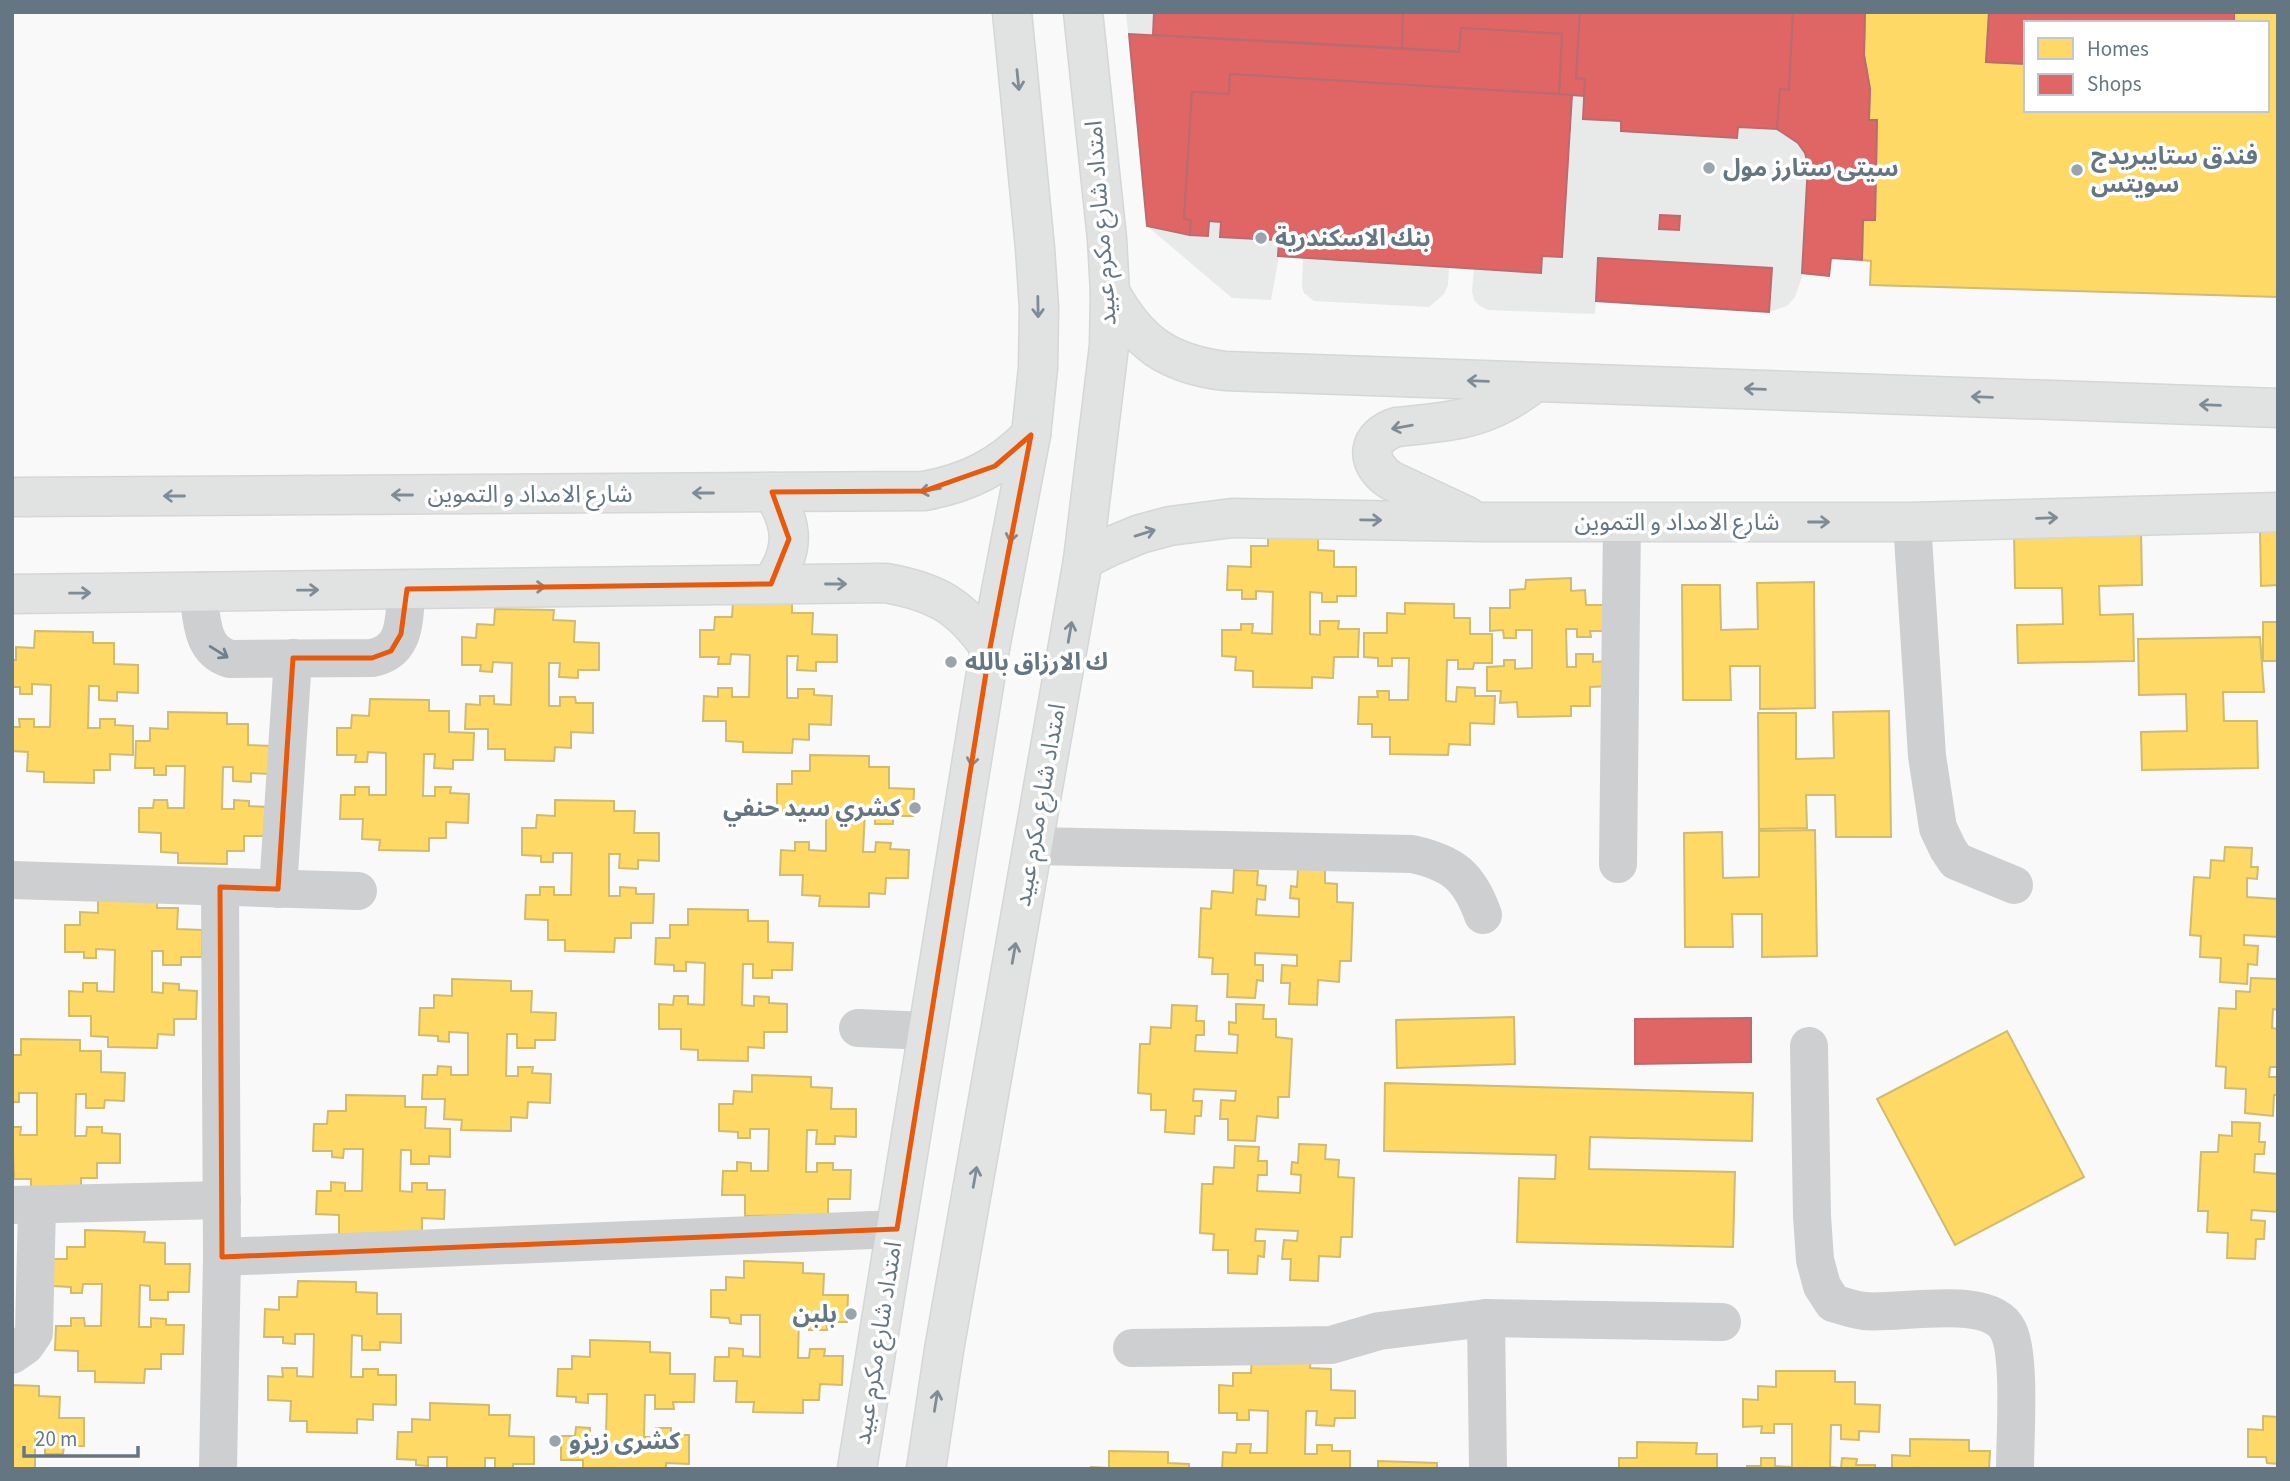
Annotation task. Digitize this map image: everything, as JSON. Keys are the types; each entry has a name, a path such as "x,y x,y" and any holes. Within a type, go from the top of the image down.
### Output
{"street":[{"name":"امتداد شارع مكرم عبيد","path":"857,1469 990,648 1031,435 1038,368 1039,308 1012,12"},
{"name":"امتداد شارع مكرم عبيد","path":"926,1469 946,1337 1083,560 1109,346 1107,239 1083,12"},
{"path":"1110,292 1124,318 1144,340 1168,357 1196,367 1225,371 2278,408"},
{"path":"1480,522 1390,480 1380,473 1373,463 1372,450 1377,439 1386,430 1476,416 1516,397 1534,383"},
{"name":"شارع الامداد و التموين","path":"12,497 924,491 975,478 1014,452 1031,435"},
{"path":"771,584 787,556 789,539 788,523 782,506 772,492"},
{"name":"شارع الامداد و التموين","path":"1083,560 1111,545 1170,526 1232,518 1480,522 1912,522 2278,512"},
{"path":"1618,864 1622,522"},
{"path":"1912,522 1927,757 1938,828 1956,861 2014,885"},
{"path":"12,594 886,583 929,594 953,607 973,624 990,648"},
{"path":"198,592 205,638 215,652 230,659 372,658 391,651 398,643 407,589"},
{"path":"278,889 293,658"},
{"path":"1033,846 1412,855 1437,859 1458,872 1475,892 1483,915"},
{"path":"12,880 358,891"},
{"path":"218,1469 222,1257 220,887"},
{"path":"858,1028 926,1031"},
{"path":"1809,1046 1812,1216 1815,1260 1822,1286 1833,1303 1865,1311 1959,1309 1991,1313 2007,1328 2013,1348 2016,1396 2015,1469"},
{"path":"12,1355 25,1346 34,1333 25,1205 222,1200"},
{"path":"222,1257 897,1229"},
{"path":"1486,1318 1488,1469"},
{"path":"1132,1348 1331,1345 1379,1331 1486,1318 1722,1322"}],"highlighted area":[{"path":"1031,435 990,648 897,1229 222,1257 220,887 278,889 293,658 372,658 391,651 401,634 407,589 771,584 789,539 772,492 924,491 995,466"}],"shaded area":[{"name":"سيتى ستارز مول","path":"1126,12 2278,12 2278,297 1831,258 1829,276 1803,274 1795,297 1787,306 1769,312 1596,301 1595,314 1488,310 1474,300 1474,268 1449,267 1448,285 1444,294 1429,307 1314,301 1304,293 1302,287 1303,258 1279,256 1271,300 1232,298 1147,226"}],"building: Homes":[{"name":"فندق ستايبريدج سويتس","path":"1865,12 1989,12 1986,62 2024,64 2024,112 2269,112 2269,21 2234,21 2234,12 2278,12 2278,297 1870,285 1871,261 1862,260 1863,220 1875,220 1877,120 1869,120 1870,89 1864,55"},
{"path":"2141,530 2142,585 2099,586 2100,615 2133,614 2134,661 2018,663 2017,625 2063,624 2062,588 2015,588 2014,532"},
{"path":"2260,530 2278,530 2278,585 2261,586"},
{"path":"1268,536 1318,537 1318,550 1334,551 1334,567 1356,567 1356,596 1337,596 1337,602 1322,602 1322,593 1310,592 1310,634 1320,635 1320,621 1339,621 1338,629 1359,629 1358,657 1334,657 1333,678 1312,677 1312,688 1253,687 1253,671 1235,670 1236,657 1222,656 1222,630 1241,630 1241,624 1253,624 1252,633 1272,634 1273,592 1256,591 1256,599 1242,599 1242,590 1227,590 1228,566 1251,567 1251,546 1268,546"},
{"path":"1571,578 1571,591 1585,590 1586,605 1607,605 1607,631 1590,631 1591,637 1577,637 1577,629 1566,629 1567,667 1576,667 1576,654 1593,654 1593,662 1611,661 1612,686 1590,687 1590,706 1571,706 1571,716 1518,717 1517,702 1500,703 1501,691 1487,691 1487,667 1504,666 1504,660 1515,660 1515,669 1532,668 1532,630 1516,630 1516,638 1504,638 1503,630 1490,631 1490,608 1510,608 1510,590 1525,589 1526,580"},
{"path":"1814,582 1815,708 1760,709 1760,666 1730,666 1731,700 1683,700 1682,585 1720,585 1721,630 1758,629 1757,583"},
{"path":"733,601 792,602 792,613 813,613 812,634 837,635 837,662 816,662 816,671 797,670 798,656 787,656 787,698 798,698 798,689 814,689 814,695 832,696 831,725 809,724 809,740 793,739 792,753 743,752 743,742 726,741 726,721 703,721 704,696 718,697 718,688 732,688 732,697 749,697 750,655 731,654 730,664 718,664 719,657 700,657 700,630 714,630 715,617 732,617"},
{"path":"1405,603 1454,604 1454,618 1470,618 1470,634 1492,634 1492,663 1474,663 1473,669 1458,669 1458,660 1447,660 1446,701 1456,702 1457,687 1475,688 1475,696 1495,696 1494,724 1470,723 1470,745 1449,744 1448,755 1390,754 1390,737 1372,737 1372,724 1358,724 1359,697 1378,697 1377,691 1389,691 1389,700 1408,700 1409,658 1392,658 1392,666 1378,666 1378,658 1364,657 1364,633 1387,633 1387,613 1405,614"},
{"path":"495,609 554,610 553,620 575,621 574,642 599,643 599,670 578,670 578,678 559,677 560,663 549,663 549,706 560,706 560,697 575,697 576,703 593,703 593,733 571,732 571,748 555,747 554,761 505,760 505,749 488,749 488,729 465,729 466,704 480,705 480,696 494,696 494,704 511,705 512,663 493,662 492,672 480,671 481,665 462,665 462,637 476,638 477,624 494,625"},
{"path":"2263,622 2278,622 2278,661 2263,661"},
{"path":"35,631 93,632 93,643 114,643 114,664 138,665 138,693 117,692 117,701 99,700 99,686 89,686 88,728 100,728 100,719 115,719 115,725 133,726 133,755 110,754 110,770 94,770 94,783 44,782 44,772 27,771 28,752 12,751 12,727 20,727 19,719 34,719 34,727 50,727 51,685 32,684 32,694 20,694 20,687 12,687 12,660 16,660 16,647 34,648"},
{"path":"2260,637 2264,692 2223,692 2224,721 2257,721 2258,768 2142,770 2141,732 2187,731 2186,694 2139,695 2138,639"},
{"path":"370,699 429,700 429,711 449,711 449,732 474,733 473,760 453,760 453,769 434,768 435,754 424,754 423,796 435,796 435,787 451,787 450,793 469,794 468,823 446,822 446,838 429,838 429,851 379,850 380,840 362,839 363,819 340,819 341,795 355,795 355,787 369,787 369,795 386,795 386,753 368,752 367,762 355,762 356,755 337,755 337,728 351,728 352,715 369,716"},
{"path":"1889,711 1891,837 1836,837 1835,795 1806,795 1807,828 1759,829 1758,713 1796,713 1796,759 1834,758 1833,712"},
{"path":"168,712 227,713 227,724 248,724 248,745 272,746 272,774 251,773 251,782 233,781 233,767 223,767 222,809 234,809 234,800 249,801 249,806 267,807 267,836 244,836 244,851 227,851 227,864 178,863 178,853 161,852 161,833 139,832 139,808 153,808 154,800 167,800 168,808 184,808 185,766 166,766 166,775 154,775 154,768 135,768 136,741 150,741 150,728 168,729"},
{"path":"810,755 869,756 869,767 889,767 889,788 914,789 913,816 893,816 893,824 875,824 875,810 865,810 863,852 875,852 876,842 891,843 890,849 909,850 908,878 886,878 885,894 869,893 869,907 819,906 820,896 802,895 803,875 780,875 781,850 795,851 795,842 809,842 809,850 826,851 826,809 808,808 808,817 795,817 795,811 777,811 777,784 792,784 792,771 810,771"},
{"path":"555,800 614,801 614,811 635,811 634,833 659,833 659,861 638,860 638,869 619,868 620,854 609,854 609,896 620,896 620,887 636,888 636,894 654,894 653,923 631,923 631,938 615,938 614,952 565,951 565,940 548,940 548,920 525,919 526,895 540,895 540,887 554,887 554,895 571,895 572,853 553,853 553,862 541,862 541,856 522,855 522,828 536,828 537,815 555,816"},
{"path":"1815,830 1817,956 1762,957 1762,914 1732,914 1733,947 1685,947 1684,833 1722,832 1723,878 1759,877 1759,831"},
{"path":"2225,847 2252,848 2251,867 2258,867 2257,879 2247,878 2247,897 2278,899 2278,937 2244,935 2244,945 2258,946 2257,965 2248,964 2247,984 2220,982 2221,958 2200,957 2201,936 2190,935 2194,877 2210,878 2211,860 2224,861"},
{"path":"1298,868 1325,869 1325,883 1337,884 1337,902 1353,903 1351,961 1340,961 1339,982 1318,980 1317,1005 1289,1004 1290,983 1281,983 1282,965 1297,966 1297,955 1255,953 1255,965 1263,965 1263,981 1257,980 1255,998 1227,997 1228,974 1212,974 1213,958 1199,957 1201,908 1211,909 1212,891 1233,893 1234,870 1258,871 1257,885 1266,886 1265,900 1257,899 1256,915 1299,917 1299,899 1290,898 1291,886 1297,887"},
{"path":"98,896 157,897 157,908 178,908 177,929 202,930 202,957 181,957 181,965 163,965 163,951 152,951 152,992 163,993 163,983 179,984 179,990 197,991 196,1019 174,1019 174,1035 158,1034 157,1048 108,1047 108,1037 91,1036 91,1016 69,1016 69,991 83,992 83,983 97,983 97,991 114,992 115,950 96,949 96,958 84,958 84,952 65,952 65,925 80,925 80,912 98,913"},
{"path":"688,909 748,910 748,921 768,921 768,942 793,943 792,970 772,970 772,978 753,978 753,964 743,964 742,1005 754,1006 754,996 769,997 769,1003 787,1004 787,1032 764,1032 764,1048 748,1047 748,1061 698,1060 698,1050 681,1049 681,1029 659,1029 659,1004 673,1005 674,996 688,996 688,1004 704,1005 705,963 686,962 686,971 674,971 674,965 655,964 656,938 670,938 670,925 688,925"},
{"path":"2251,978 2278,979 2278,1010 2273,1009 2272,1028 2278,1029 2278,1067 2270,1067 2269,1077 2278,1077 2278,1095 2274,1095 2273,1116 2245,1113 2246,1089 2225,1088 2226,1067 2216,1066 2219,1008 2236,1009 2236,991 2250,992"},
{"path":"452,979 511,981 511,991 532,991 531,1012 556,1013 555,1040 535,1040 535,1048 517,1048 517,1034 507,1034 506,1076 518,1076 518,1067 533,1067 532,1073 551,1074 550,1103 528,1102 527,1118 511,1117 511,1131 461,1130 462,1120 444,1119 445,1099 422,1099 423,1075 437,1075 438,1066 451,1067 451,1075 468,1075 468,1033 449,1032 449,1042 438,1041 438,1036 419,1035 420,1008 434,1008 434,995 452,996"},
{"path":"1236,1004 1264,1005 1263,1019 1276,1019 1276,1037 1292,1039 1289,1097 1278,1097 1278,1118 1257,1116 1255,1141 1228,1140 1228,1119 1220,1119 1221,1100 1235,1101 1236,1091 1194,1089 1193,1101 1202,1101 1201,1116 1195,1116 1194,1134 1165,1132 1166,1110 1151,1110 1151,1094 1138,1093 1140,1044 1150,1044 1151,1027 1171,1028 1172,1005 1197,1006 1196,1021 1204,1021 1204,1035 1196,1035 1195,1051 1237,1053 1238,1035 1229,1034 1229,1022 1236,1023"},
{"path":"1514,1017 1515,1064 1397,1068 1396,1020"},
{"path":"2007,1031 2084,1177 1955,1245 1877,1099"},
{"path":"21,1039 80,1040 80,1051 101,1051 101,1072 125,1073 124,1101 105,1100 104,1108 86,1108 86,1094 76,1094 75,1136 86,1136 87,1127 102,1127 102,1133 120,1134 120,1163 97,1163 97,1178 81,1178 81,1191 31,1190 31,1179 14,1179 12,1127 21,1127 20,1135 37,1135 37,1093 19,1093 19,1102 12,1102 12,1055 21,1055"},
{"path":"752,1075 811,1077 811,1087 832,1088 831,1109 856,1109 856,1137 835,1136 835,1144 816,1144 817,1130 807,1130 806,1172 817,1172 817,1163 833,1163 833,1170 851,1170 850,1199 828,1199 828,1215 745,1216 745,1195 722,1195 723,1171 737,1171 737,1162 751,1163 751,1171 768,1171 769,1129 750,1129 750,1138 738,1138 738,1132 719,1131 719,1104 733,1104 734,1091 752,1092"},
{"path":"1385,1083 1753,1093 1752,1141 1590,1137 1589,1169 1735,1172 1733,1247 1517,1242 1519,1178 1555,1179 1556,1155 1384,1151"},
{"path":"346,1095 405,1096 405,1107 426,1107 425,1128 450,1129 450,1157 429,1156 429,1164 411,1164 411,1150 401,1150 400,1191 412,1192 412,1183 427,1183 427,1190 445,1190 444,1219 422,1218 422,1234 339,1235 339,1215 316,1214 317,1191 331,1191 331,1182 345,1183 345,1191 362,1191 363,1149 344,1149 343,1158 332,1157 332,1151 313,1151 314,1124 327,1124 328,1111 346,1111"},
{"path":"2232,1122 2260,1123 2259,1142 2265,1142 2264,1154 2255,1154 2254,1172 2278,1174 2278,1212 2252,1210 2251,1220 2265,1221 2264,1239 2256,1239 2255,1259 2227,1258 2228,1233 2207,1232 2208,1211 2198,1211 2201,1152 2218,1152 2219,1135 2232,1136"},
{"path":"1299,1144 1326,1145 1325,1159 1339,1160 1338,1177 1354,1178 1352,1237 1341,1237 1340,1257 1319,1256 1318,1281 1290,1280 1291,1259 1282,1259 1284,1240 1297,1241 1298,1231 1256,1229 1255,1241 1265,1241 1264,1257 1258,1256 1257,1274 1228,1273 1228,1250 1213,1250 1214,1234 1200,1233 1202,1184 1213,1184 1214,1167 1234,1168 1235,1146 1259,1147 1258,1161 1267,1161 1267,1175 1258,1175 1257,1191 1300,1193 1301,1175 1291,1174 1292,1162 1298,1163"},
{"path":"85,1230 145,1232 144,1242 165,1243 165,1264 190,1264 189,1292 168,1292 168,1300 150,1300 150,1286 140,1285 139,1327 151,1327 151,1318 166,1319 166,1325 184,1325 183,1354 161,1354 161,1369 145,1369 144,1383 95,1382 95,1371 78,1371 78,1351 55,1350 56,1326 71,1326 71,1318 84,1318 85,1326 101,1326 102,1284 83,1284 82,1293 71,1293 71,1287 52,1286 53,1259 67,1259 67,1247 85,1247"},
{"path":"744,1261 803,1263 803,1273 824,1274 823,1295 848,1295 847,1322 827,1322 827,1330 809,1330 809,1316 799,1316 798,1358 809,1358 810,1349 825,1349 824,1356 843,1356 842,1385 820,1384 819,1400 803,1400 803,1413 753,1412 754,1402 736,1402 737,1381 714,1381 715,1357 729,1357 729,1348 743,1349 743,1356 760,1357 760,1315 741,1315 741,1324 730,1323 729,1318 711,1317 711,1290 726,1290 726,1277 744,1278"},
{"path":"298,1281 356,1282 356,1292 377,1293 377,1314 401,1314 401,1343 380,1342 380,1350 362,1350 362,1336 352,1335 351,1377 363,1377 363,1369 378,1369 378,1375 396,1375 396,1405 373,1404 373,1420 357,1419 357,1433 307,1432 307,1421 290,1421 291,1401 268,1400 268,1376 283,1377 282,1368 297,1368 297,1376 313,1377 314,1334 295,1334 295,1344 283,1343 283,1337 264,1337 265,1309 279,1310 279,1297 297,1297"},
{"path":"590,1340 650,1342 650,1352 670,1353 670,1374 695,1374 694,1402 673,1402 674,1409 655,1409 655,1395 645,1395 644,1437 656,1437 656,1428 671,1428 671,1435 689,1435 689,1464 666,1463 666,1469 583,1469 583,1460 561,1460 561,1436 575,1436 576,1427 590,1428 590,1436 606,1436 607,1394 588,1394 588,1403 576,1402 576,1397 557,1396 558,1369 572,1369 572,1356 590,1357"},
{"path":"1252,1357 1311,1358 1310,1368 1331,1369 1331,1390 1355,1391 1355,1418 1335,1418 1334,1426 1316,1425 1317,1411 1306,1411 1305,1454 1317,1454 1317,1445 1332,1445 1332,1451 1350,1451 1350,1469 1222,1469 1223,1452 1236,1453 1237,1444 1251,1444 1250,1453 1267,1453 1268,1411 1249,1410 1249,1420 1237,1420 1237,1413 1219,1413 1219,1385 1233,1386 1233,1373 1251,1373"},
{"path":"1776,1371 1835,1371 1835,1382 1855,1382 1855,1404 1880,1405 1879,1432 1859,1431 1859,1440 1841,1439 1841,1425 1831,1425 1830,1467 1841,1468 1842,1458 1857,1459 1856,1465 1875,1465 1875,1469 1747,1469 1747,1466 1761,1466 1761,1458 1775,1458 1775,1466 1792,1467 1792,1424 1774,1424 1774,1433 1761,1433 1762,1426 1743,1427 1743,1399 1758,1400 1758,1386 1776,1387"},
{"path":"12,1385 39,1386 39,1396 60,1397 59,1418 84,1418 84,1446 64,1446 63,1454 45,1454 45,1440 35,1439 35,1469 12,1469"},
{"path":"430,1403 489,1405 489,1415 510,1415 509,1436 534,1437 534,1464 513,1464 513,1469 495,1469 495,1458 485,1458 485,1469 447,1469 447,1457 428,1457 428,1466 416,1465 416,1460 397,1459 398,1432 412,1432 412,1419 430,1420"},
{"path":"2263,1416 2278,1417 2278,1464 2267,1463 2266,1457 2248,1457 2248,1429 2263,1430"},
{"path":"1910,1439 1969,1440 1969,1451 1990,1451 1989,1469 1877,1469 1892,1468 1892,1455 1910,1456"},
{"path":"1637,1442 1697,1443 1696,1454 1717,1454 1717,1469 1619,1469 1619,1458 1637,1458"},
{"path":"1109,1451 1168,1452 1168,1463 1189,1464 1189,1469 1091,1469 1109,1468"},
{"path":"1378,1461 1437,1463 1437,1469 1378,1469"}],"building: Shops":[{"path":"1154,12 1403,12 1402,48 1153,35"},
{"path":"1403,12 1580,12 1576,78 1585,79 1584,96 1559,94 1562,34 1461,28 1459,52 1402,48"},
{"path":"1580,12 1793,12 1789,90 1780,89 1777,129 1738,127 1737,138 1621,131 1621,121 1583,119 1585,79 1576,78"},
{"path":"1793,12 1865,12 1864,55 1870,89 1869,120 1877,120 1875,220 1863,220 1862,260 1831,258 1829,276 1802,273 1808,164 1798,143 1777,129 1780,89 1789,90"},
{"path":"1989,12 2234,12 2234,21 2024,21 2024,64 1986,62"},
{"path":"1461,28 1562,34 1559,94 1230,74 1229,94 1192,92 1184,219 1191,220 1190,235 1147,226 1129,34 1459,52"},
{"path":"1230,74 1572,95 1562,257 1542,256 1541,273 1278,256 1279,240 1220,237 1221,222 1209,221 1208,236 1190,235 1191,220 1184,219 1192,92 1229,94"},
{"path":"1660,215 1680,216 1679,230 1659,229"},
{"path":"1598,258 1772,268 1769,312 1596,301"},
{"path":"1751,1018 1751,1062 1635,1064 1635,1019"}],"place":[{"name":"سيتى ستارز مول","path":"1709,168"},
{"name":"فندق ستايبريدج سويتس","path":"2077,170"},
{"name":"بنك الاسكندرية","path":"1261,238"},
{"name":"ك الارزاق بالله","path":"951,662"},
{"name":"كشري سيد حنفي","path":"915,808"},
{"name":"بلبن","path":"851,1314"},
{"name":"كشرى زيزو","path":"555,1441"}]}
